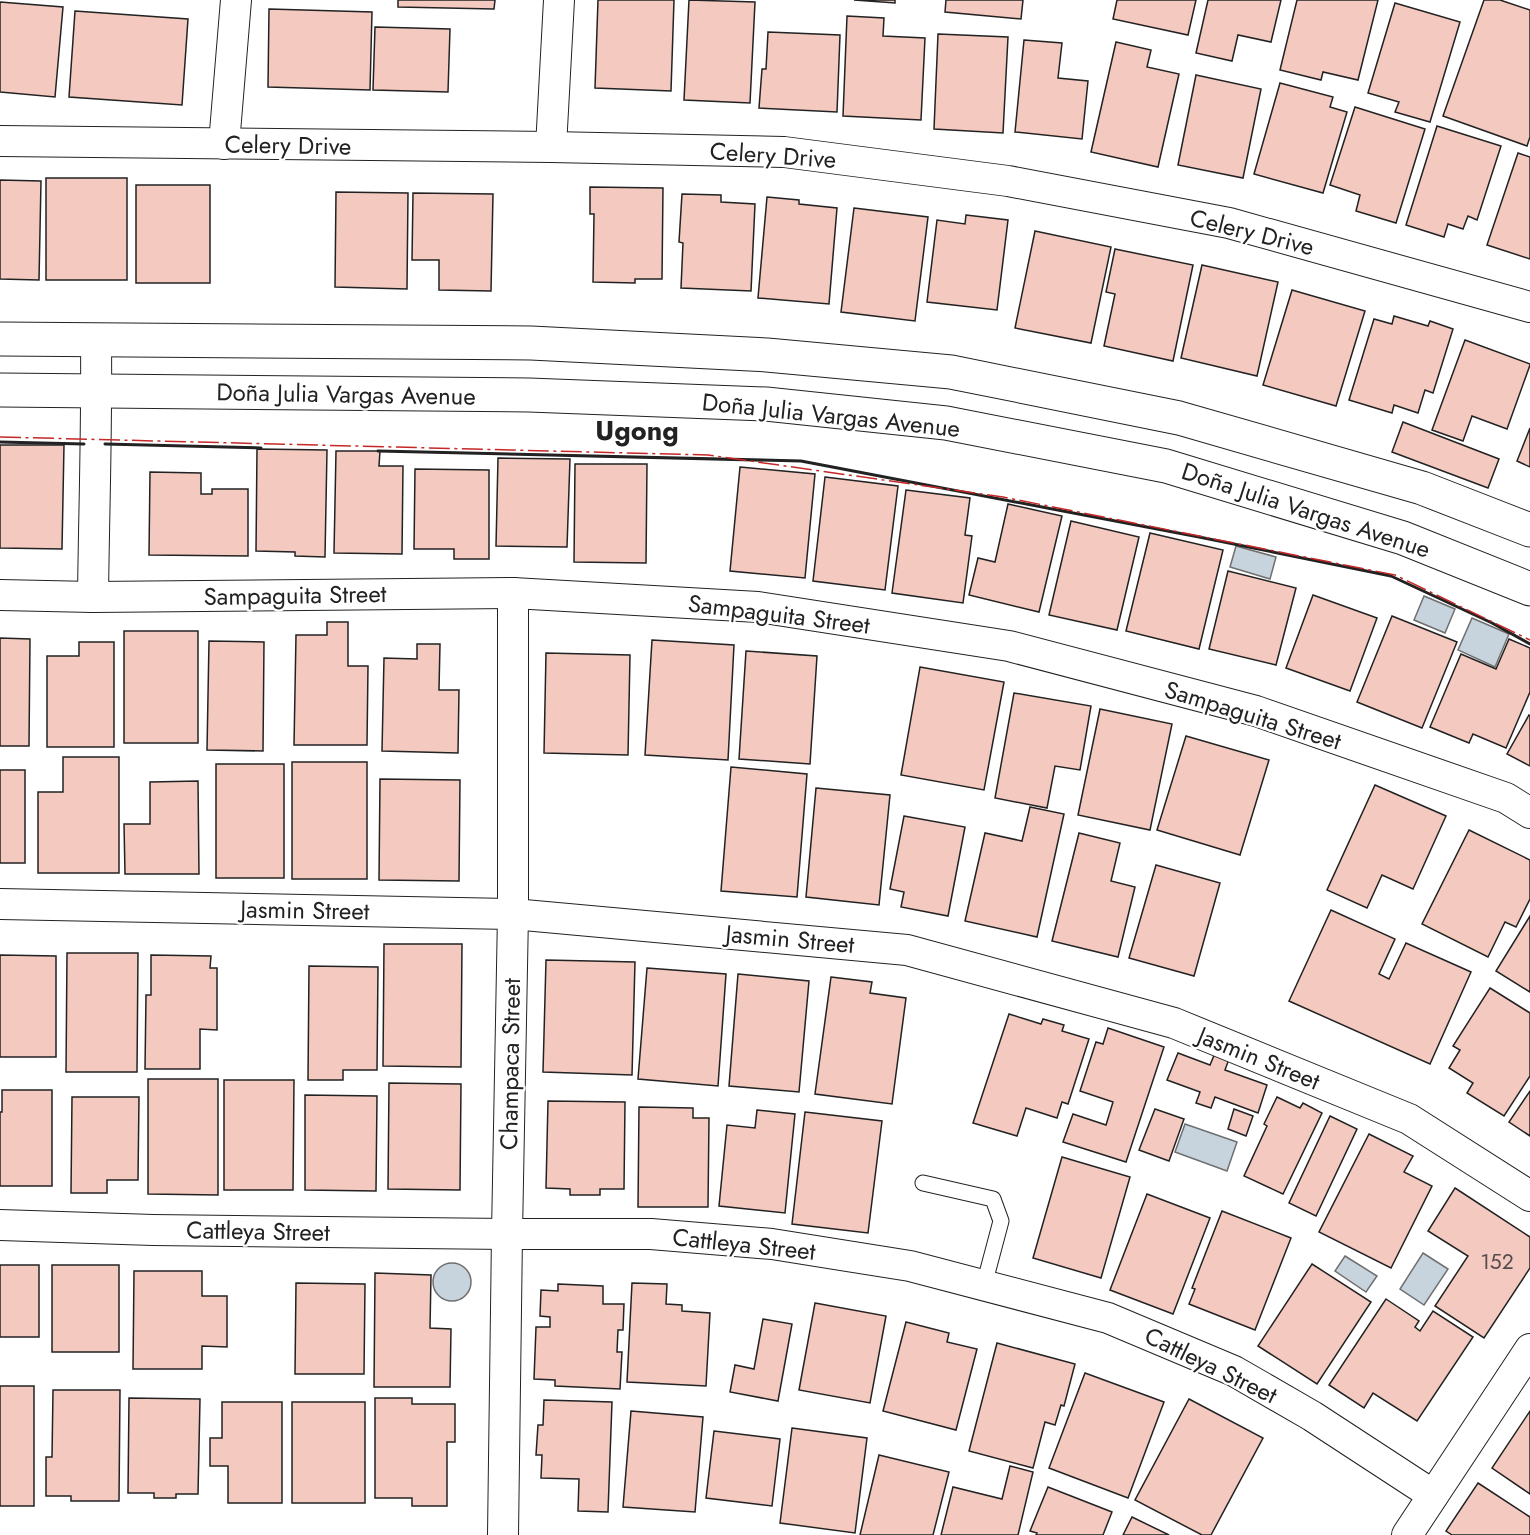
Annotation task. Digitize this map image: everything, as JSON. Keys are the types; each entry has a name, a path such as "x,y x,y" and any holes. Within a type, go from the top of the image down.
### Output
{"main road":[{"name":"Doña Julia Vargas Avenue","path":"0,339 531,343 767,354 951,372 1179,418 1422,488 1530,530"},
{"name":"Doña Julia Vargas Avenue","path":"0,390 529,395 754,403 946,423 1166,466 1403,538 1530,589"}],"street":[{"path":"224,144 236,0"},
{"path":"551,147 559,0"},
{"name":"Celery Drive","path":"0,141 784,152 1008,180 1229,223 1530,307"},
{"path":"93,597 96,340"},
{"name":"Sampaguita Street","path":"0,595 93,597 513,593 758,607 1009,646 1256,711 1506,798 1530,813"},
{"name":"Champaca Street","path":"503,1535 513,914 513,593"},
{"name":"Jasmin Street","path":"0,904 513,914 907,950 1174,1023 1409,1119 1530,1196"},
{"name":"Cattleya Street","path":"0,1225 153,1230 651,1234 772,1244 909,1266 1108,1317 1234,1371 1312,1416 1433,1495"},
{"path":"1407,1535 1530,1349"}],"lane":[{"path":"923,1183 993,1199 1001,1221 984,1285"}],"shaded area":[{"path":"1236,546 1276,557 1270,579 1230,567"},
{"path":"1424,596 1455,609 1445,633 1414,620"},
{"path":"1472,618 1509,634 1495,667 1458,650"},
{"path":"1185,1124 1237,1142 1227,1171 1175,1152"},
{"path":"1423,1253 1448,1269 1424,1305 1400,1289"},
{"path":"1345,1256 1377,1276 1366,1292 1335,1271"},
{"path":"452,1263 465,1269 471,1282 465,1295 452,1301 439,1295 433,1282 439,1269"}],"building":[{"path":"398,0 495,0 494,9 398,7"},
{"path":"598,0 674,0 671,91 595,88"},
{"path":"689,0 755,2 750,103 684,100"},
{"path":"854,0 895,0 895,3"},
{"path":"946,0 1023,0 1021,19 945,12"},
{"path":"1117,0 1196,0 1188,35 1113,19"},
{"path":"1208,0 1281,0 1271,42 1238,35 1232,61 1196,53"},
{"path":"1297,0 1378,0 1358,80 1323,72 1321,80 1280,70"},
{"path":"1484,0 1500,0 1530,10 1530,137 1527,146 1443,116"},
{"path":"0,2 63,7 55,97 0,92"},
{"path":"1395,3 1460,22 1430,122 1395,112 1399,102 1368,93"},
{"path":"269,9 372,12 370,90 268,87"},
{"path":"75,11 188,19 182,105 69,97"},
{"path":"847,16 884,18 883,36 925,38 921,120 843,116"},
{"path":"375,27 450,29 448,92 373,90"},
{"path":"768,32 840,35 837,112 759,108 762,69 766,69"},
{"path":"938,34 1008,37 1003,133 934,129"},
{"path":"1024,40 1062,43 1058,78 1088,81 1082,139 1015,132"},
{"path":"1116,42 1151,50 1147,67 1179,74 1158,167 1091,152"},
{"path":"1196,75 1261,89 1243,178 1178,165"},
{"path":"1280,83 1333,97 1330,107 1347,112 1323,193 1254,174"},
{"path":"1355,107 1425,129 1396,223 1356,211 1360,195 1330,185"},
{"path":"1437,126 1501,146 1477,220 1468,216 1463,229 1448,224 1444,237 1406,225"},
{"path":"1518,153 1530,157 1530,259 1487,245"},
{"path":"46,178 127,178 127,280 46,280"},
{"path":"0,180 41,181 39,280 0,279"},
{"path":"136,185 210,185 210,283 136,283"},
{"path":"590,187 663,188 662,279 635,279 635,283 593,282 594,214 590,214"},
{"path":"336,192 408,193 407,289 335,287"},
{"path":"413,193 493,194 491,291 439,290 439,260 412,260"},
{"path":"682,194 721,195 721,202 755,204 751,291 681,288 683,243 679,242"},
{"path":"767,197 799,200 799,204 837,208 829,304 758,298"},
{"path":"854,208 928,217 915,321 841,312"},
{"path":"966,215 1008,220 997,310 927,302 937,220 965,224"},
{"path":"1035,231 1111,247 1091,343 1015,328"},
{"path":"1115,249 1193,265 1173,361 1104,346 1115,294 1106,292"},
{"path":"1202,265 1278,282 1257,376 1181,358"},
{"path":"1292,290 1365,311 1336,406 1263,385"},
{"path":"1394,316 1428,326 1430,321 1453,329 1433,393 1425,390 1418,413 1394,405 1392,413 1349,400 1374,319 1392,324"},
{"path":"1465,340 1530,365 1507,429 1472,416 1463,441 1432,430"},
{"path":"1403,422 1499,459 1488,488 1392,452"},
{"path":"1530,428 1530,467 1517,461"},
{"path":"0,445 64,445 62,549 0,548"},
{"path":"257,449 327,450 325,557 295,556 295,552 256,551"},
{"path":"336,451 380,451 379,466 403,466 402,554 334,553"},
{"path":"498,458 570,459 567,547 496,546"},
{"path":"575,464 647,464 646,563 574,562"},
{"path":"740,467 815,474 805,578 730,571"},
{"path":"415,469 489,470 489,559 454,559 454,549 414,549"},
{"path":"150,472 201,473 201,494 212,494 212,489 248,489 248,556 149,555"},
{"path":"825,477 898,486 885,590 813,581"},
{"path":"906,490 970,498 965,535 972,536 963,603 892,593"},
{"path":"1008,504 1062,516 1039,612 969,595 978,558 995,562"},
{"path":"1071,521 1139,537 1117,630 1049,615"},
{"path":"1150,533 1223,550 1199,649 1126,631"},
{"path":"1228,571 1296,588 1276,665 1209,649"},
{"path":"1313,595 1377,618 1350,691 1286,668"},
{"path":"1392,616 1457,642 1422,728 1357,702"},
{"path":"327,622 348,622 348,666 368,666 367,745 294,745 296,635 327,635"},
{"path":"124,631 198,631 198,743 124,743"},
{"path":"0,638 30,639 29,746 0,746"},
{"path":"1509,639 1530,648 1530,692 1506,748 1473,734 1469,743 1430,727 1461,654 1496,669"},
{"path":"652,640 734,645 728,760 645,755"},
{"path":"209,641 264,642 263,751 207,750"},
{"path":"79,642 114,642 114,747 47,747 47,656 79,656"},
{"path":"417,644 440,644 439,690 459,690 458,753 382,751 384,658 417,659"},
{"path":"746,651 817,656 810,764 739,759"},
{"path":"546,653 630,655 628,755 544,753"},
{"path":"920,667 1004,682 984,790 901,775"},
{"path":"1014,693 1091,706 1080,770 1055,766 1047,808 995,798"},
{"path":"1100,709 1172,724 1150,830 1078,815"},
{"path":"1530,716 1530,766 1507,754"},
{"path":"1186,736 1269,760 1240,855 1157,830"},
{"path":"63,757 119,757 119,873 38,873 38,792 63,792"},
{"path":"292,762 367,762 367,879 292,879"},
{"path":"216,764 284,764 284,878 216,878"},
{"path":"731,767 807,774 797,897 721,891"},
{"path":"0,770 25,770 25,863 0,863"},
{"path":"380,779 460,780 459,881 379,880"},
{"path":"198,781 199,874 125,874 124,824 150,824 150,782"},
{"path":"1375,785 1446,816 1413,889 1382,875 1367,908 1327,890"},
{"path":"816,788 890,795 879,905 806,897"},
{"path":"1030,807 1064,814 1037,937 965,921 985,833 1022,841"},
{"path":"904,816 965,827 948,916 901,907 904,892 890,889"},
{"path":"1469,830 1530,860 1530,899 1516,927 1505,922 1488,957 1422,924"},
{"path":"1079,833 1120,843 1111,881 1135,887 1118,957 1052,941"},
{"path":"1156,865 1220,883 1194,976 1129,958"},
{"path":"1331,910 1395,939 1379,974 1389,979 1406,943 1471,972 1430,1064 1289,1001"},
{"path":"1530,916 1530,992 1496,971"},
{"path":"384,944 462,944 461,1067 383,1066"},
{"path":"67,953 138,953 137,1072 66,1072"},
{"path":"0,955 56,956 56,1057 0,1057"},
{"path":"151,955 211,956 210,968 217,968 217,1030 200,1029 200,1069 145,1069 146,995 151,995"},
{"path":"546,960 635,962 632,1075 543,1072"},
{"path":"309,966 378,967 377,1070 343,1070 343,1080 308,1080"},
{"path":"647,968 726,974 718,1086 638,1079"},
{"path":"738,974 809,981 799,1092 729,1086"},
{"path":"831,977 872,982 870,993 906,998 892,1104 815,1094"},
{"path":"1490,988 1530,1013 1530,1076 1504,1116 1467,1093 1473,1083 1449,1068 1460,1050 1453,1046"},
{"path":"1009,1014 1041,1024 1043,1019 1064,1025 1062,1031 1089,1039 1068,1104 1062,1102 1057,1118 1026,1108 1017,1136 973,1123"},
{"path":"1108,1028 1164,1047 1126,1162 1063,1142 1073,1114 1106,1125 1113,1102 1080,1091 1096,1042 1103,1044"},
{"path":"1178,1053 1210,1065 1215,1053 1229,1059 1225,1070 1267,1085 1258,1113 1215,1097 1211,1108 1196,1103 1200,1092 1167,1080"},
{"path":"148,1079 218,1079 218,1195 148,1194"},
{"path":"224,1080 294,1080 293,1190 224,1190"},
{"path":"389,1083 461,1084 460,1190 388,1189"},
{"path":"2,1090 52,1090 52,1186 0,1186"},
{"path":"1530,1091 1530,1136 1509,1122"},
{"path":"305,1095 377,1096 376,1191 305,1190"},
{"path":"72,1097 139,1097 138,1180 107,1180 107,1193 71,1193"},
{"path":"1277,1097 1300,1108 1303,1103 1322,1113 1283,1194 1244,1176 1267,1126 1264,1124"},
{"path":"548,1101 625,1102 624,1189 600,1189 600,1195 570,1195 570,1189 546,1188"},
{"path":"639,1107 693,1108 693,1118 709,1118 708,1207 638,1207"},
{"path":"1155,1109 1184,1119 1169,1161 1139,1150"},
{"path":"1234,1109 1253,1116 1246,1136 1228,1129"},
{"path":"757,1110 795,1114 785,1213 719,1206 727,1125 755,1128"},
{"path":"805,1112 882,1121 868,1233 792,1224"},
{"path":"1330,1116 1357,1129 1316,1216 1289,1203"},
{"path":"1369,1134 1413,1156 1404,1172 1432,1186 1391,1268 1319,1232"},
{"path":"1062,1157 1130,1177 1101,1278 1033,1258"},
{"path":"1455,1188 1530,1237 1530,1268 1484,1338 1435,1306 1468,1256 1428,1231"},
{"path":"1147,1194 1210,1218 1173,1314 1110,1290"},
{"path":"1222,1211 1291,1238 1255,1330 1189,1304 1195,1289 1192,1288"},
{"path":"1312,1264 1371,1302 1317,1384 1258,1346"},
{"path":"0,1265 39,1265 39,1337 0,1337"},
{"path":"52,1265 119,1265 119,1352 52,1352"},
{"path":"134,1271 202,1271 202,1296 227,1296 227,1347 202,1346 202,1369 133,1369"},
{"path":"375,1273 431,1275 430,1328 451,1329 450,1387 374,1387"},
{"path":"296,1283 365,1284 364,1374 295,1374"},
{"path":"632,1283 667,1284 666,1304 682,1305 682,1311 710,1313 706,1386 627,1382"},
{"path":"558,1284 603,1286 603,1304 624,1304 623,1330 618,1330 617,1352 622,1352 620,1389 555,1386 555,1380 534,1379 536,1327 550,1327 550,1317 540,1316 541,1290 558,1291"},
{"path":"1386,1299 1419,1321 1415,1327 1420,1331 1433,1311 1473,1337 1417,1421 1373,1393 1364,1408 1329,1385"},
{"path":"815,1303 886,1316 870,1403 799,1390"},
{"path":"763,1319 792,1324 778,1401 730,1392 735,1365 754,1369"},
{"path":"906,1322 949,1333 947,1342 977,1349 956,1430 883,1411"},
{"path":"997,1343 1075,1364 1064,1406 1061,1405 1055,1425 1045,1422 1033,1468 969,1451"},
{"path":"1085,1373 1164,1402 1128,1498 1049,1468"},
{"path":"0,1386 34,1386 34,1506 0,1506"},
{"path":"53,1390 120,1390 119,1501 71,1501 71,1496 46,1496 46,1457 52,1457"},
{"path":"129,1398 200,1399 198,1494 176,1494 176,1498 154,1498 154,1493 128,1493"},
{"path":"375,1398 412,1398 412,1404 455,1404 455,1442 447,1442 447,1506 412,1506 412,1498 375,1498"},
{"path":"1189,1399 1263,1438 1211,1535 1202,1535 1135,1500"},
{"path":"544,1400 612,1402 608,1512 578,1511 579,1479 541,1478 542,1455 536,1455 538,1425 543,1425"},
{"path":"222,1402 282,1402 282,1503 228,1503 228,1466 210,1466 210,1438 222,1438"},
{"path":"292,1402 365,1402 365,1503 292,1503"},
{"path":"631,1411 703,1417 695,1512 623,1507"},
{"path":"1530,1411 1530,1494 1492,1468"},
{"path":"792,1428 867,1438 855,1533 780,1523"},
{"path":"714,1431 780,1439 772,1506 706,1498"},
{"path":"879,1455 949,1472 933,1535 860,1535"},
{"path":"1010,1466 1033,1472 1018,1535 941,1535 953,1487 1002,1499"},
{"path":"1478,1483 1530,1517 1530,1535 1452,1535 1446,1531"},
{"path":"1048,1487 1112,1512 1103,1535 1036,1535 1037,1533 1030,1531"},
{"path":"1132,1517 1169,1535 1123,1535"}],"wall":[{"path":"0,442 84,444"},
{"path":"105,444 261,448"},
{"path":"378,451 801,461 1391,576 1492,623 1530,644"}],"power":[{"path":"0,437 708,455 1003,497 1395,575 1530,640"}],"district":[{"name":"Ugong","path":"637,430"}]}
